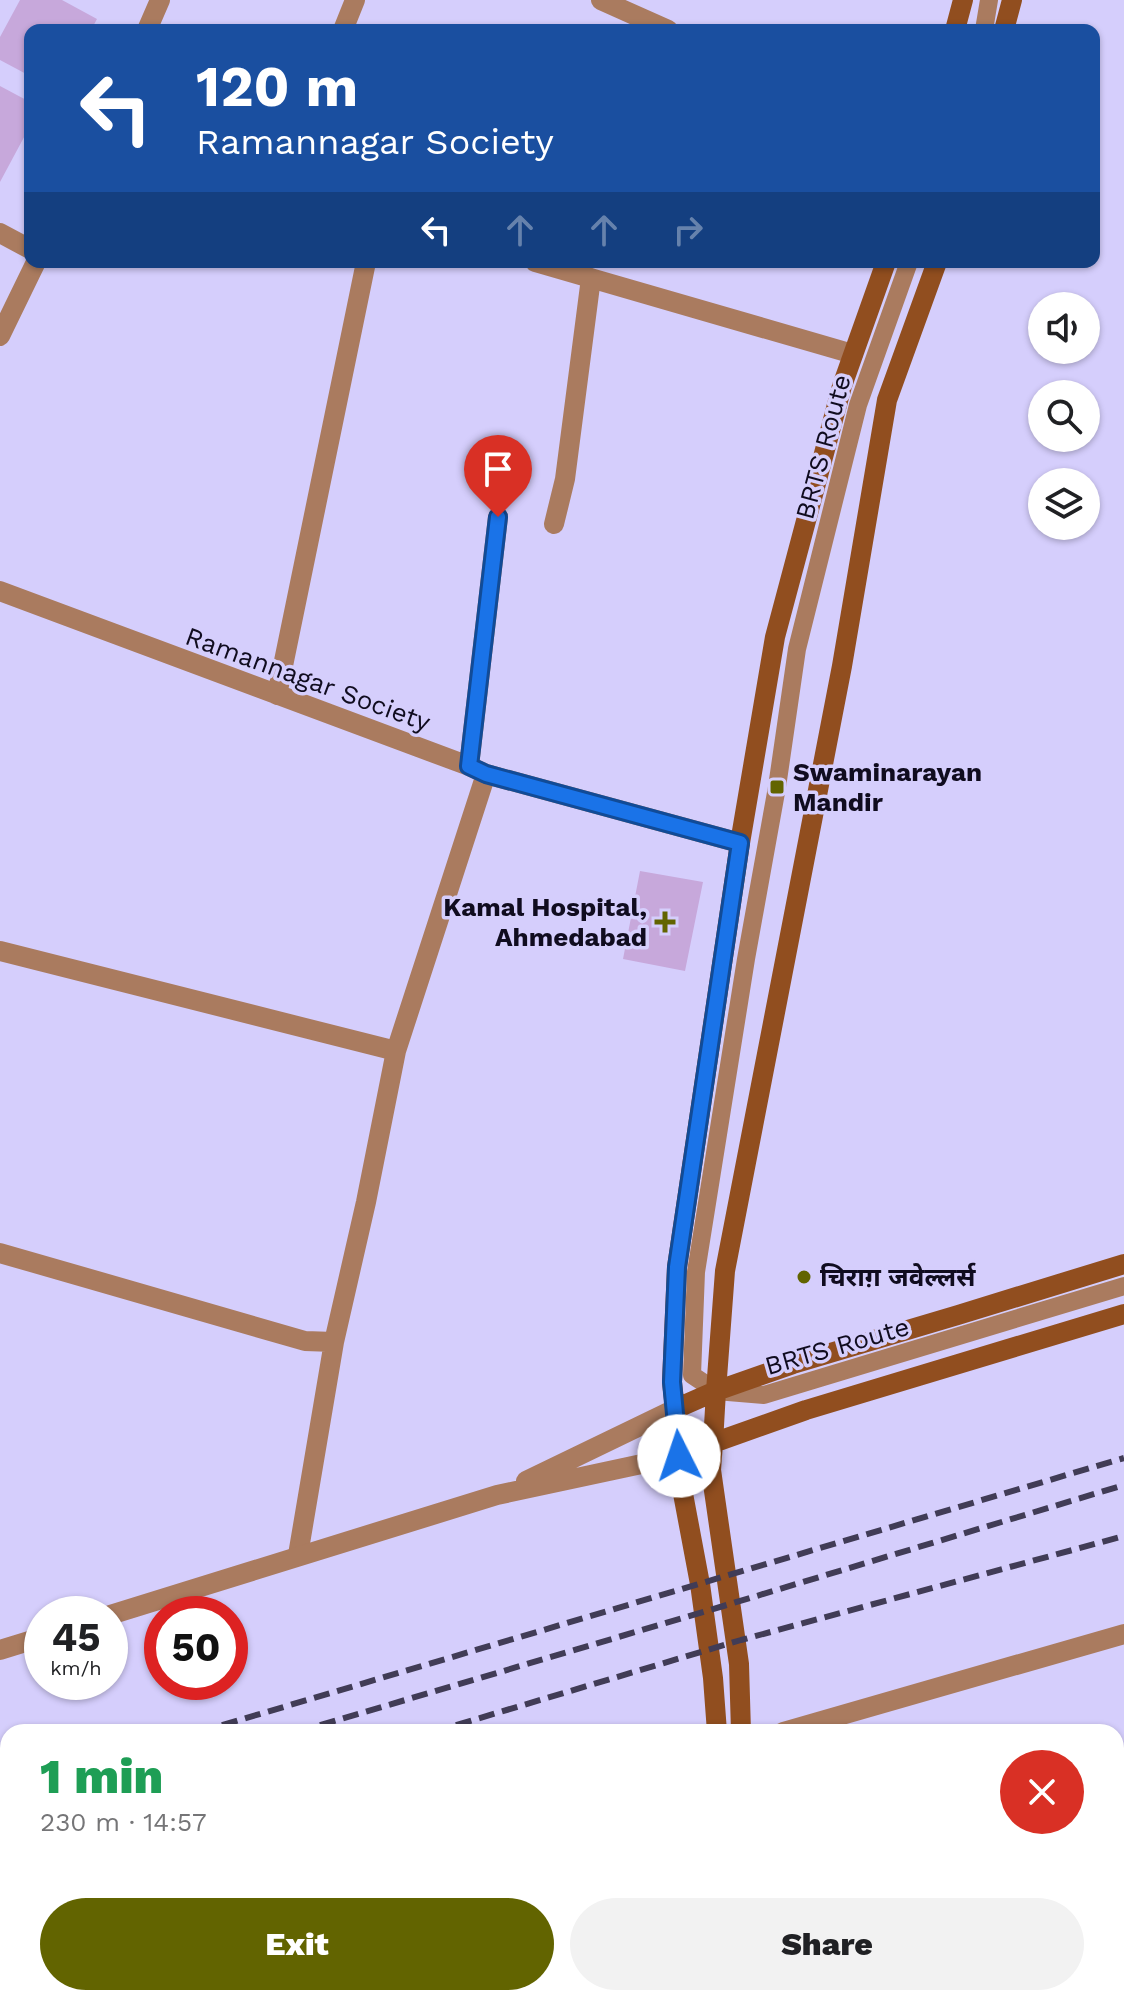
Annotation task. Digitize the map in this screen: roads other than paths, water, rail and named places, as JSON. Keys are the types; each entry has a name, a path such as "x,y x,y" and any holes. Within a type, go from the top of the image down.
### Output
{"main road":[{"path":"957,24 963,0"},
{"path":"1006,24 1012,0"},
{"path":"716,1724 700,1584 681,1483 672,1382 677,1267 740,843 775,637 842,386 884,268"},
{"path":"741,1724 739,1664 711,1470 725,1271 839,682 887,400 935,268"},
{"path":"675,1409 793,1364 1124,1264"},
{"path":"679,1456 806,1410 1124,1314"}],"street":[{"path":"345,24 355,0"},
{"path":"601,0 655,24"},
{"path":"148,24 152,3"},
{"path":"0,233 24,246"},
{"path":"0,335 33,268"},
{"path":"277,695 365,268"},
{"path":"556,268 853,354"},
{"path":"554,524 565,479 591,278"},
{"path":"298,1555 334,1342 396,1051 477,770 498,517"},
{"name":"Ramannagar Society","path":"0,591 477,770 740,843"},
{"path":"0,951 396,1051"},
{"path":"0,1253 305,1341 334,1342"},
{"path":"497,1495 675,1409"},
{"path":"128,1609 497,1495 679,1456"},
{"path":"811,1724 1124,1634"},
{"path":"0,1650 24,1643"}],"lane":[{"path":"985,24 989,0"},
{"name":"BRTS Route","path":"907,268 858,405 797,649 696,1272 692,1375 716,1391 764,1395 1124,1286"}],"railway":[{"path":"226,1724 1124,1458"},
{"path":"324,1724 1124,1485"},
{"path":"460,1724 741,1640 1124,1536"}],"place":[{"name":"Swaminarayan Mandir","path":"777,787"},
{"name":"Kamal Hospital, Ahmedabad","path":"665,922"},
{"name":"चिराग़ जवेल्लर्स","path":"804,1277"}]}
